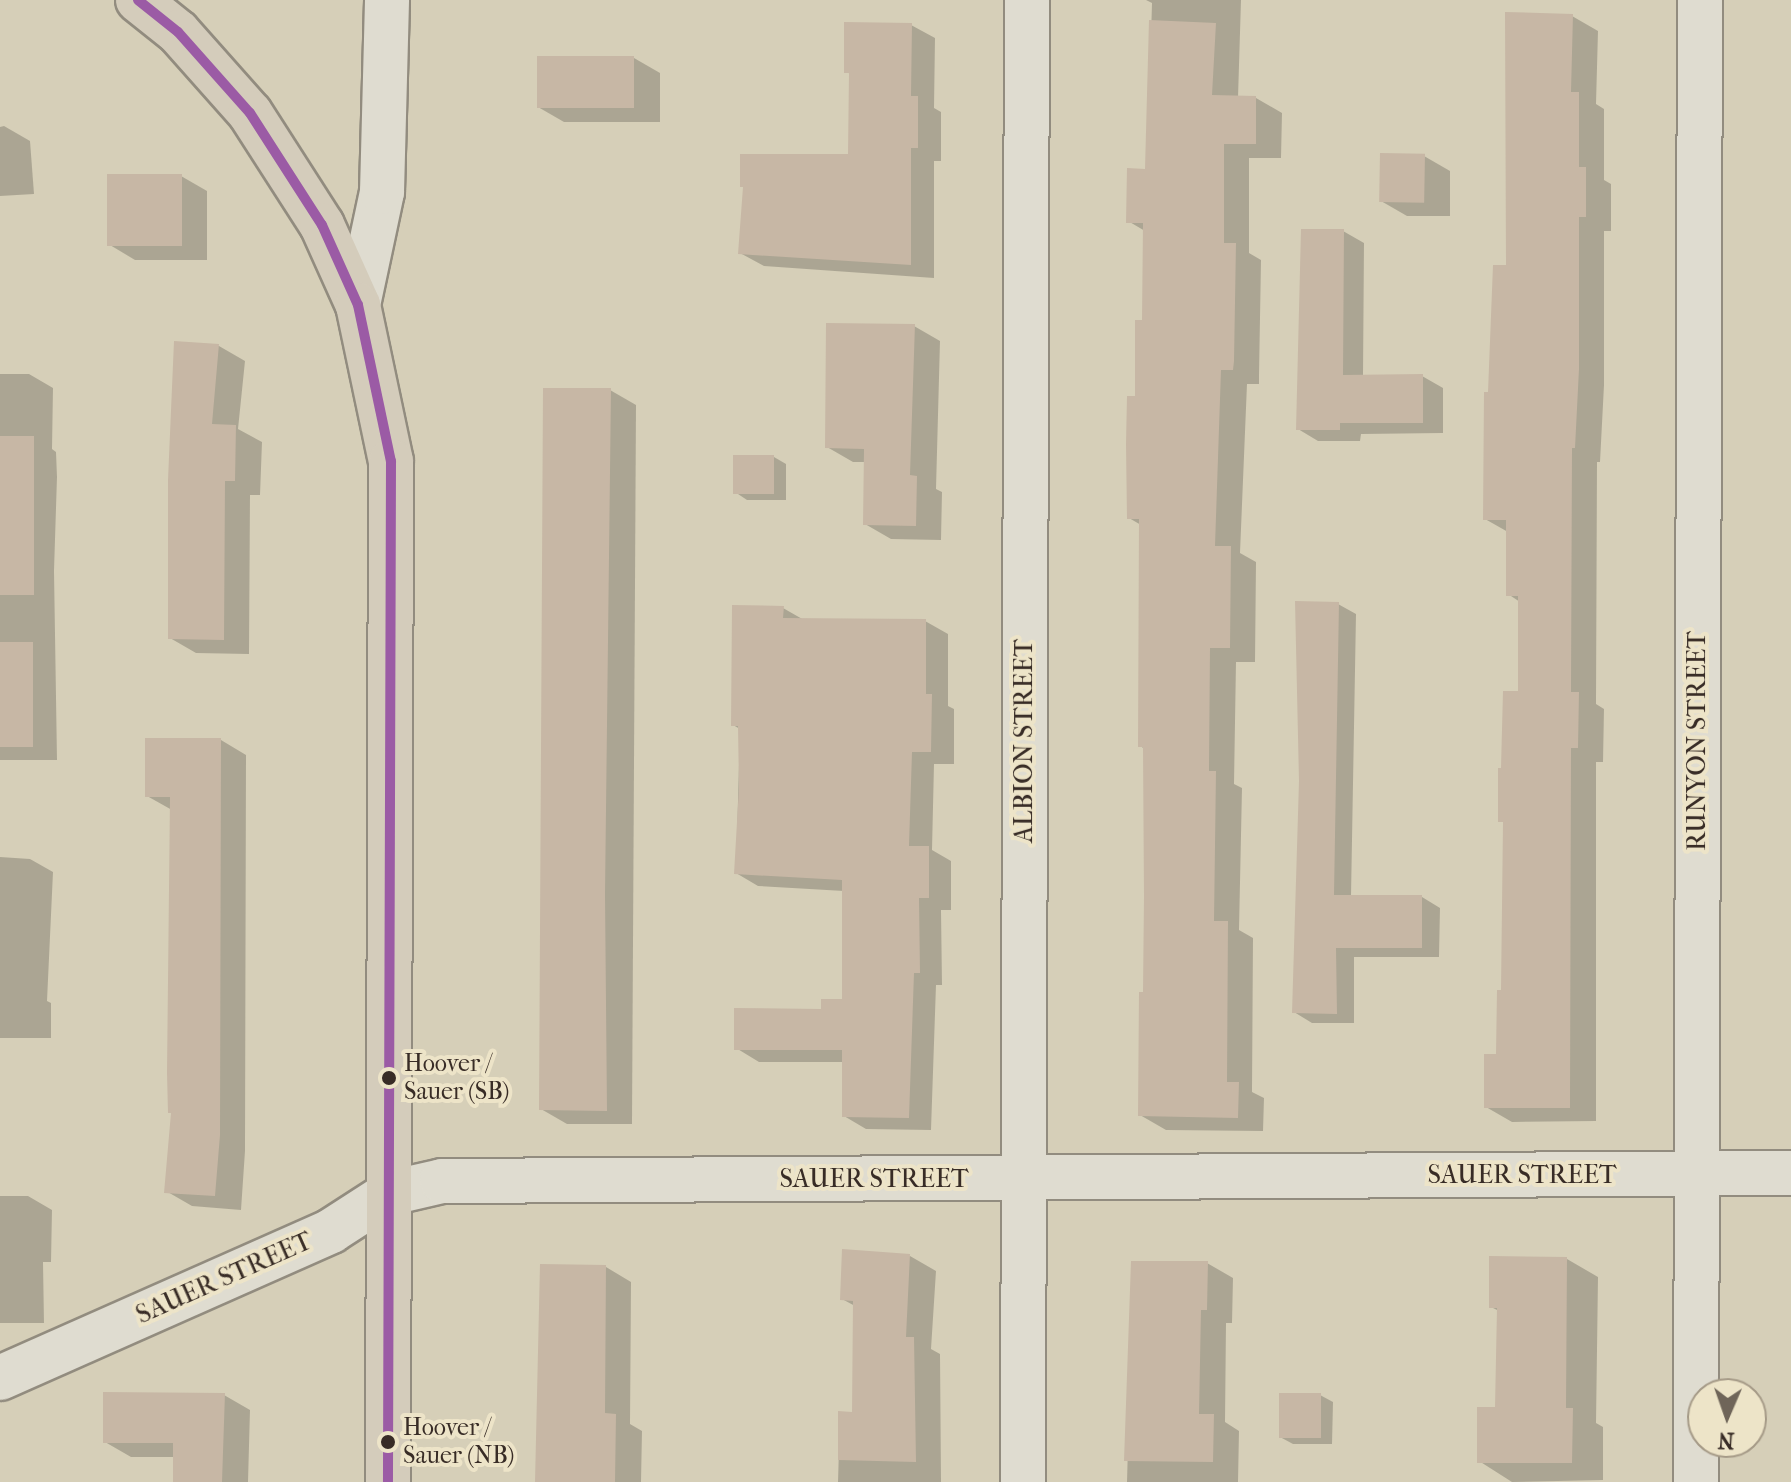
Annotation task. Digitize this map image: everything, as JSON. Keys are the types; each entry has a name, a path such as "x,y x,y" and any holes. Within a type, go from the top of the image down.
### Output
{"main road":[{"path":"138,0 178,32 250,113 322,225 358,305 391,461 388,1482"}],"street":[{"path":"358,305 382,192 387,0"},
{"name":"ALBION STREET","path":"1023,1482 1027,0"},
{"name":"RUNYON STREET","path":"1696,1482 1700,0"},
{"name":"SAUER STREET","path":"0,1378 331,1231 390,1193 442,1181 1791,1173"}],"building":[{"path":"1505,12 1573,14 1571,92 1579,92 1579,167 1586,167 1586,217 1579,217 1579,369 1575,448 1572,448 1571,692 1579,692 1578,748 1571,748 1570,1108 1484,1108 1484,1054 1496,1054 1497,990 1501,990 1503,822 1498,822 1498,768 1501,768 1503,691 1518,691 1518,596 1506,596 1506,520 1483,520 1484,392 1488,392 1493,265 1506,265"},
{"path":"1149,20 1216,23 1212,95 1256,96 1256,144 1224,144 1224,243 1236,243 1234,361 1233,370 1221,370 1215,546 1231,546 1230,648 1210,648 1209,771 1216,771 1214,921 1228,921 1227,1082 1239,1082 1238,1118 1138,1116 1144,896 1143,747 1138,747 1139,519 1127,519 1126,444 1127,396 1135,396 1135,320 1142,320 1143,223 1126,223 1127,168 1145,169"},
{"path":"844,22 912,23 911,96 918,96 918,148 911,148 911,265 738,254 743,187 740,187 740,154 848,154 849,73 844,73"},
{"path":"537,56 634,56 634,108 537,108"},
{"path":"1380,153 1425,154 1424,203 1379,202"},
{"path":"107,174 182,174 182,246 107,246"},
{"path":"1301,229 1344,229 1343,375 1423,374 1423,423 1340,423 1340,430 1296,430"},
{"path":"826,323 915,324 910,475 917,476 916,526 863,525 864,449 825,448"},
{"path":"174,341 219,344 212,424 236,425 235,481 225,481 224,640 168,639 168,480"},
{"path":"543,388 611,388 605,894 607,1111 539,1110"},
{"path":"0,436 34,436 34,595 0,595"},
{"path":"733,455 774,455 774,494 733,494"},
{"path":"1295,601 1339,602 1334,895 1422,895 1422,948 1336,948 1337,1014 1292,1013 1299,781"},
{"path":"732,605 784,606 783,618 926,619 926,694 932,694 931,752 912,752 909,846 929,846 929,898 919,898 920,973 914,973 909,1118 842,1117 842,1050 734,1050 734,1008 821,1009 821,999 842,999 842,880 734,874 739,787 738,726 731,726"},
{"path":"0,642 33,642 33,747 0,747"},
{"path":"145,738 221,738 220,1135 215,1196 164,1193 171,1113 168,1113 167,1073 170,797 145,797"},
{"path":"842,1249 910,1254 906,1337 914,1337 916,1462 838,1460 838,1411 852,1412 853,1301 840,1300"},
{"path":"1489,1256 1567,1257 1566,1408 1573,1408 1572,1463 1477,1463 1477,1407 1495,1407 1497,1308 1489,1308"},
{"path":"1131,1261 1208,1261 1207,1310 1201,1310 1199,1414 1214,1414 1213,1462 1124,1461"},
{"path":"540,1264 606,1265 605,1413 616,1414 615,1482 535,1482"},
{"path":"103,1392 225,1393 222,1482 173,1482 173,1443 103,1443"},
{"path":"1279,1393 1321,1393 1321,1438 1279,1438"}],"transit line":[{"path":"138,0 178,32 250,113 322,225 358,305 391,461 388,1482"}],"place":[{"name":"Hoover / Sauer (SB)","path":"389,1078"},
{"name":"Hoover / Sauer (NB)","path":"388,1442"}]}
